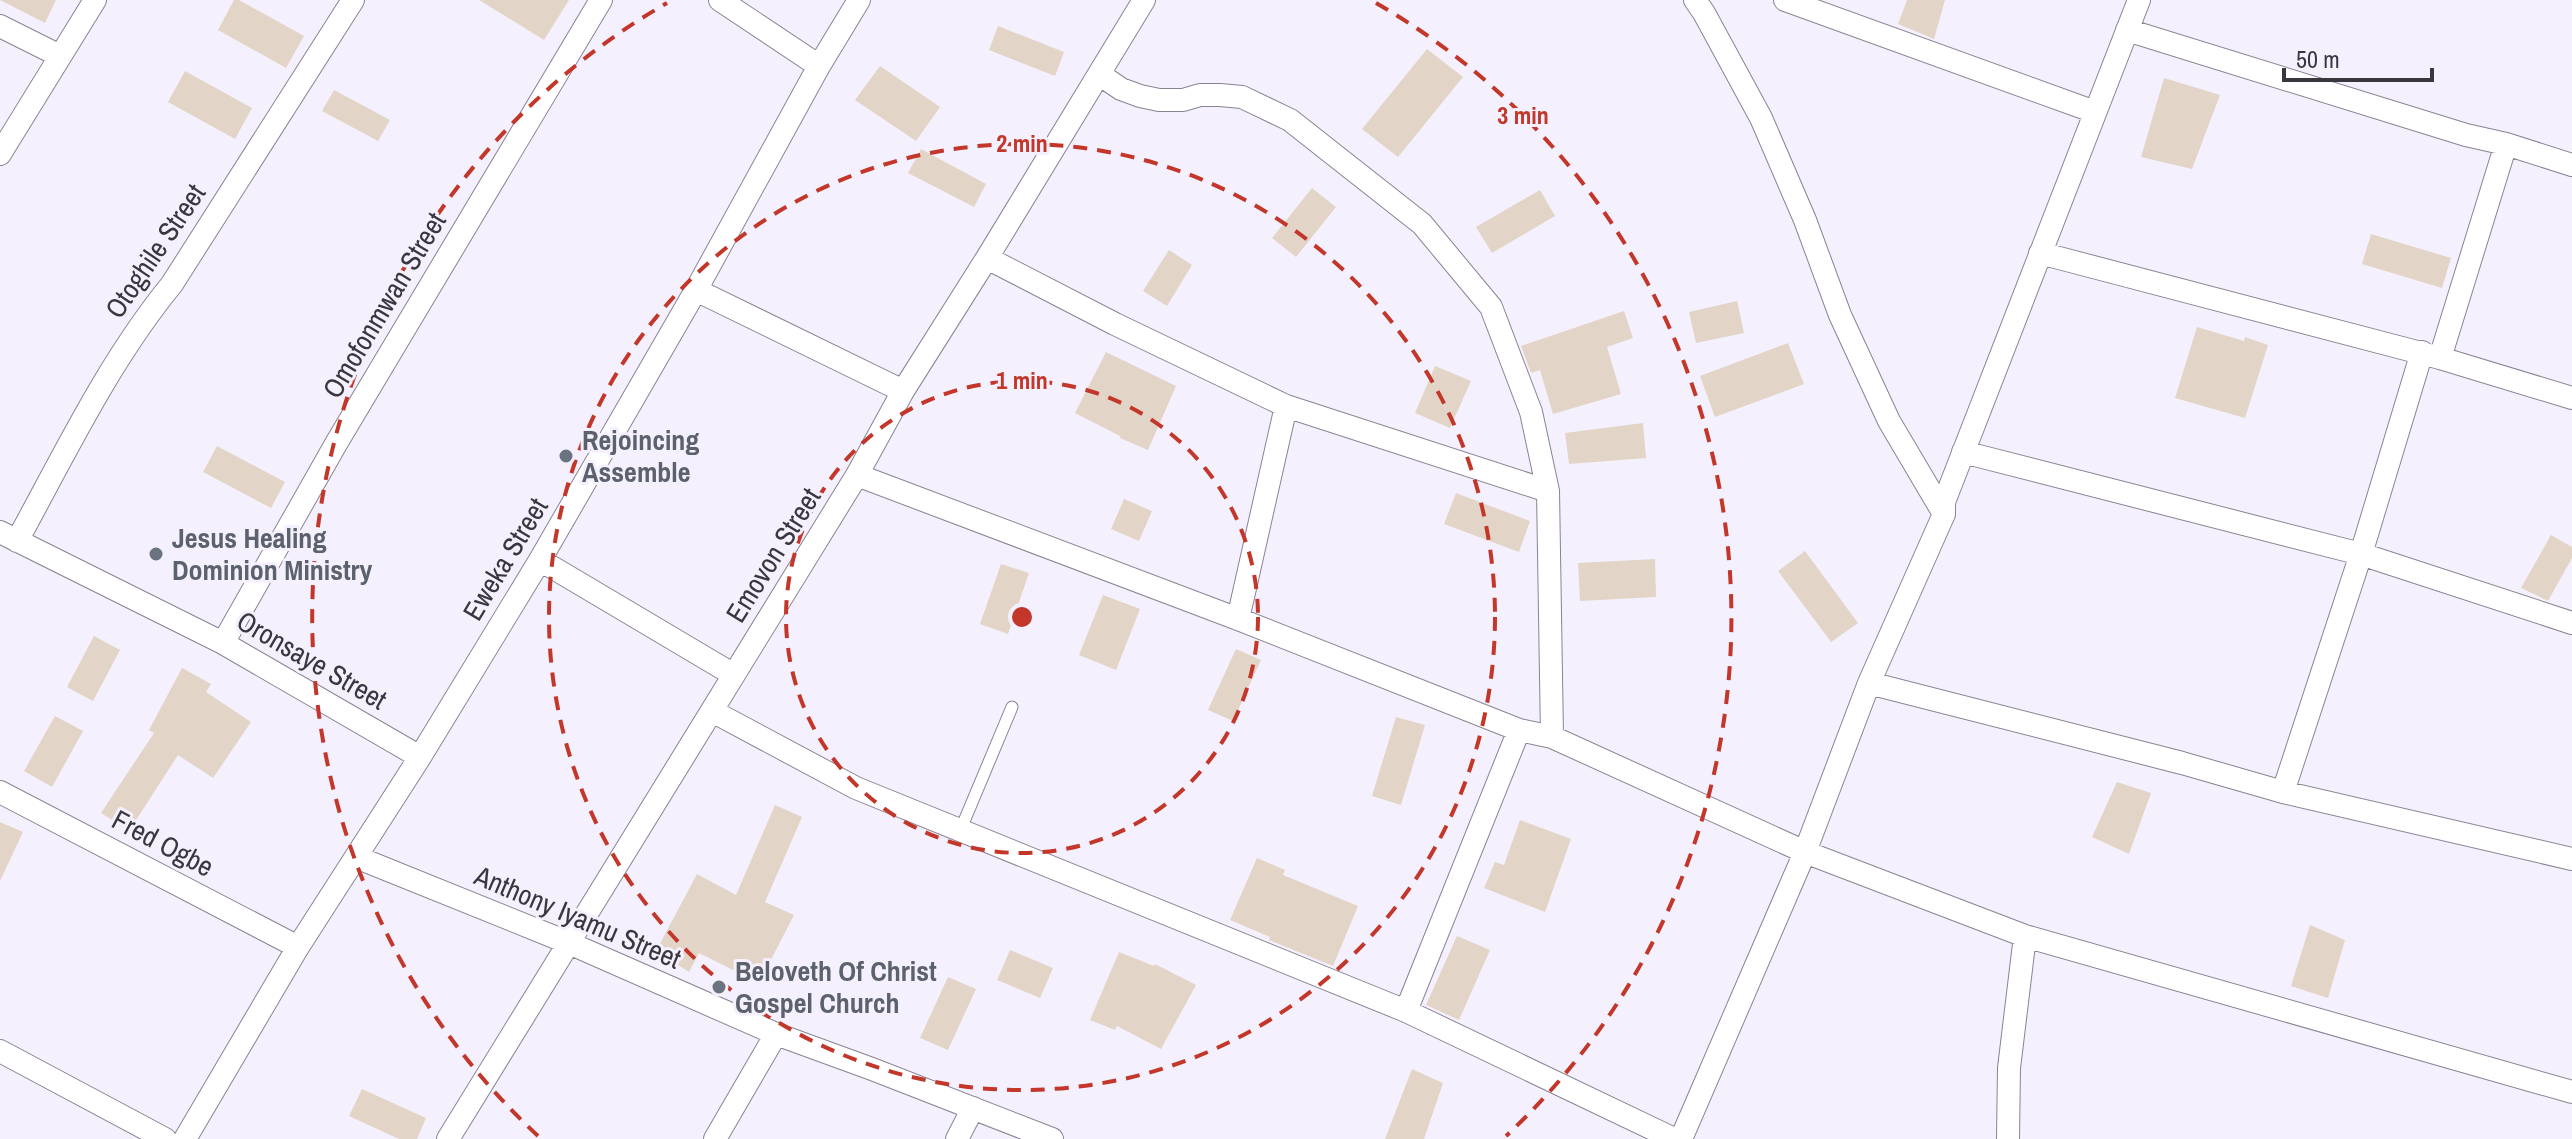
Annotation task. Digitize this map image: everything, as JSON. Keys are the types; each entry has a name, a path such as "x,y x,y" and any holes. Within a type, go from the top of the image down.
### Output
{"street":[{"path":"0,154 95,0"},
{"name":"Otoghile Street","path":"8,536 107,377 149,312 172,284 353,0"},
{"name":"Omofonmwan Street","path":"223,643 337,442 601,0"},
{"path":"720,0 819,66"},
{"name":"Eweka Street","path":"185,1139 298,947 420,757 540,560 859,0"},
{"name":"Emovon Street","path":"448,1139 857,475 903,391 1144,0"},
{"path":"1695,0 1761,118 1805,220 1840,315 1889,421 1944,514"},
{"path":"1785,0 2095,112"},
{"path":"1681,1139 1805,852 1869,683 1944,514 1944,502 2139,0"},
{"path":"0,26 60,56"},
{"path":"2127,30 2572,165"},
{"path":"1099,74 1121,89 1140,96 1159,100 1183,100 1200,95 1242,97 1290,120 1422,224 1491,307 1531,412 1548,491 1552,737"},
{"path":"2283,792 2361,554 2506,144"},
{"path":"2040,253 2431,355 2572,398"},
{"path":"987,258 1286,406 1548,491"},
{"path":"696,290 903,391"},
{"path":"1238,619 1286,406"},
{"path":"1963,452 2361,554 2572,623"},
{"path":"857,475 1238,619 1519,730 1552,737 1805,852 2025,936 2572,1092"},
{"name":"Oronsaye Street","path":"8,536 223,643 420,757"},
{"path":"540,560 734,675"},
{"path":"1869,683 2283,792 2572,859"},
{"path":"712,711 856,788 1406,1011 1674,1139"},
{"path":"1406,1011 1519,730"},
{"name":"Fred Ogbe","path":"0,792 298,947"},
{"name":"Anthony Iyamu Street","path":"356,857 569,943 776,1034"},
{"path":"2008,1139 2009,1068 2025,936"},
{"path":"715,1139 776,1034 1052,1139"},
{"path":"0,1051 165,1139"},
{"path":"957,1139 973,1108"}],"lane":[{"path":"960,832 1012,707"}],"building":[{"path":"0,0 56,0 45,23"},
{"path":"234,0 304,36 286,68 218,30"},
{"path":"479,0 569,0 544,40"},
{"path":"1907,0 1945,0 1934,39 1898,24"},
{"path":"998,26 1064,52 1055,76 989,50"},
{"path":"1427,49 1463,77 1398,157 1362,129"},
{"path":"880,66 940,107 916,141 855,100"},
{"path":"185,71 252,108 235,139 168,102"},
{"path":"2164,78 2220,95 2192,169 2141,157"},
{"path":"334,90 390,120 378,141 322,111"},
{"path":"921,149 986,184 974,207 908,173"},
{"path":"1312,188 1336,207 1296,257 1272,238"},
{"path":"1540,190 1555,216 1492,253 1476,227"},
{"path":"2371,234 2451,258 2442,288 2362,264"},
{"path":"1169,250 1192,265 1167,306 1143,291"},
{"path":"1737,301 1744,333 1696,343 1689,312"},
{"path":"1624,311 1633,338 1607,347 1621,394 1553,414 1540,370 1531,373 1521,346"},
{"path":"2197,327 2268,345 2245,418 2175,398"},
{"path":"1788,343 1804,384 1715,417 1700,376"},
{"path":"1106,352 1176,386 1148,450 1075,413"},
{"path":"1435,366 1471,381 1450,428 1415,413"},
{"path":"1643,423 1646,458 1569,464 1565,433"},
{"path":"217,446 285,482 271,508 203,472"},
{"path":"1456,493 1530,521 1519,552 1444,524"},
{"path":"1124,499 1152,511 1139,541 1111,529"},
{"path":"2551,535 2572,547 2572,558 2548,601 2521,588"},
{"path":"1805,551 1858,623 1831,642 1778,571"},
{"path":"1655,559 1656,597 1580,601 1578,563"},
{"path":"1001,564 1029,573 1008,634 980,624"},
{"path":"1103,595 1140,609 1116,670 1079,655"},
{"path":"94,636 120,650 93,701 67,687"},
{"path":"1236,649 1261,660 1233,721 1208,710"},
{"path":"182,668 211,684 206,692 251,722 213,778 178,755 129,831 101,813 154,733 149,730"},
{"path":"55,716 83,731 52,787 24,771"},
{"path":"1396,717 1425,725 1401,805 1372,796"},
{"path":"2117,782 2151,793 2129,854 2092,837"},
{"path":"775,805 802,817 765,902 794,915 759,983 699,953 689,972 656,951 697,874 736,895"},
{"path":"1520,820 1571,839 1545,912 1484,888 1495,862 1504,865"},
{"path":"0,822 23,832 0,881"},
{"path":"1257,858 1285,870 1283,875 1358,906 1333,966 1230,920"},
{"path":"2310,925 2345,940 2328,998 2291,986"},
{"path":"1457,936 1490,950 1459,1020 1426,1005"},
{"path":"1010,950 1053,968 1040,998 997,980"},
{"path":"1119,952 1155,964 1196,985 1161,1049 1117,1026 1115,1030 1090,1020"},
{"path":"948,977 976,989 948,1050 920,1038"},
{"path":"1412,1069 1443,1083 1424,1139 1385,1139"},
{"path":"362,1089 426,1118 417,1139 399,1139 349,1116"}],"place":[{"name":"Rejoincing Assemble","path":"566,456"},
{"name":"Jesus Healing Dominion Ministry","path":"156,554"},
{"name":"Beloveth Of Christ Gospel Church","path":"719,987"}]}
